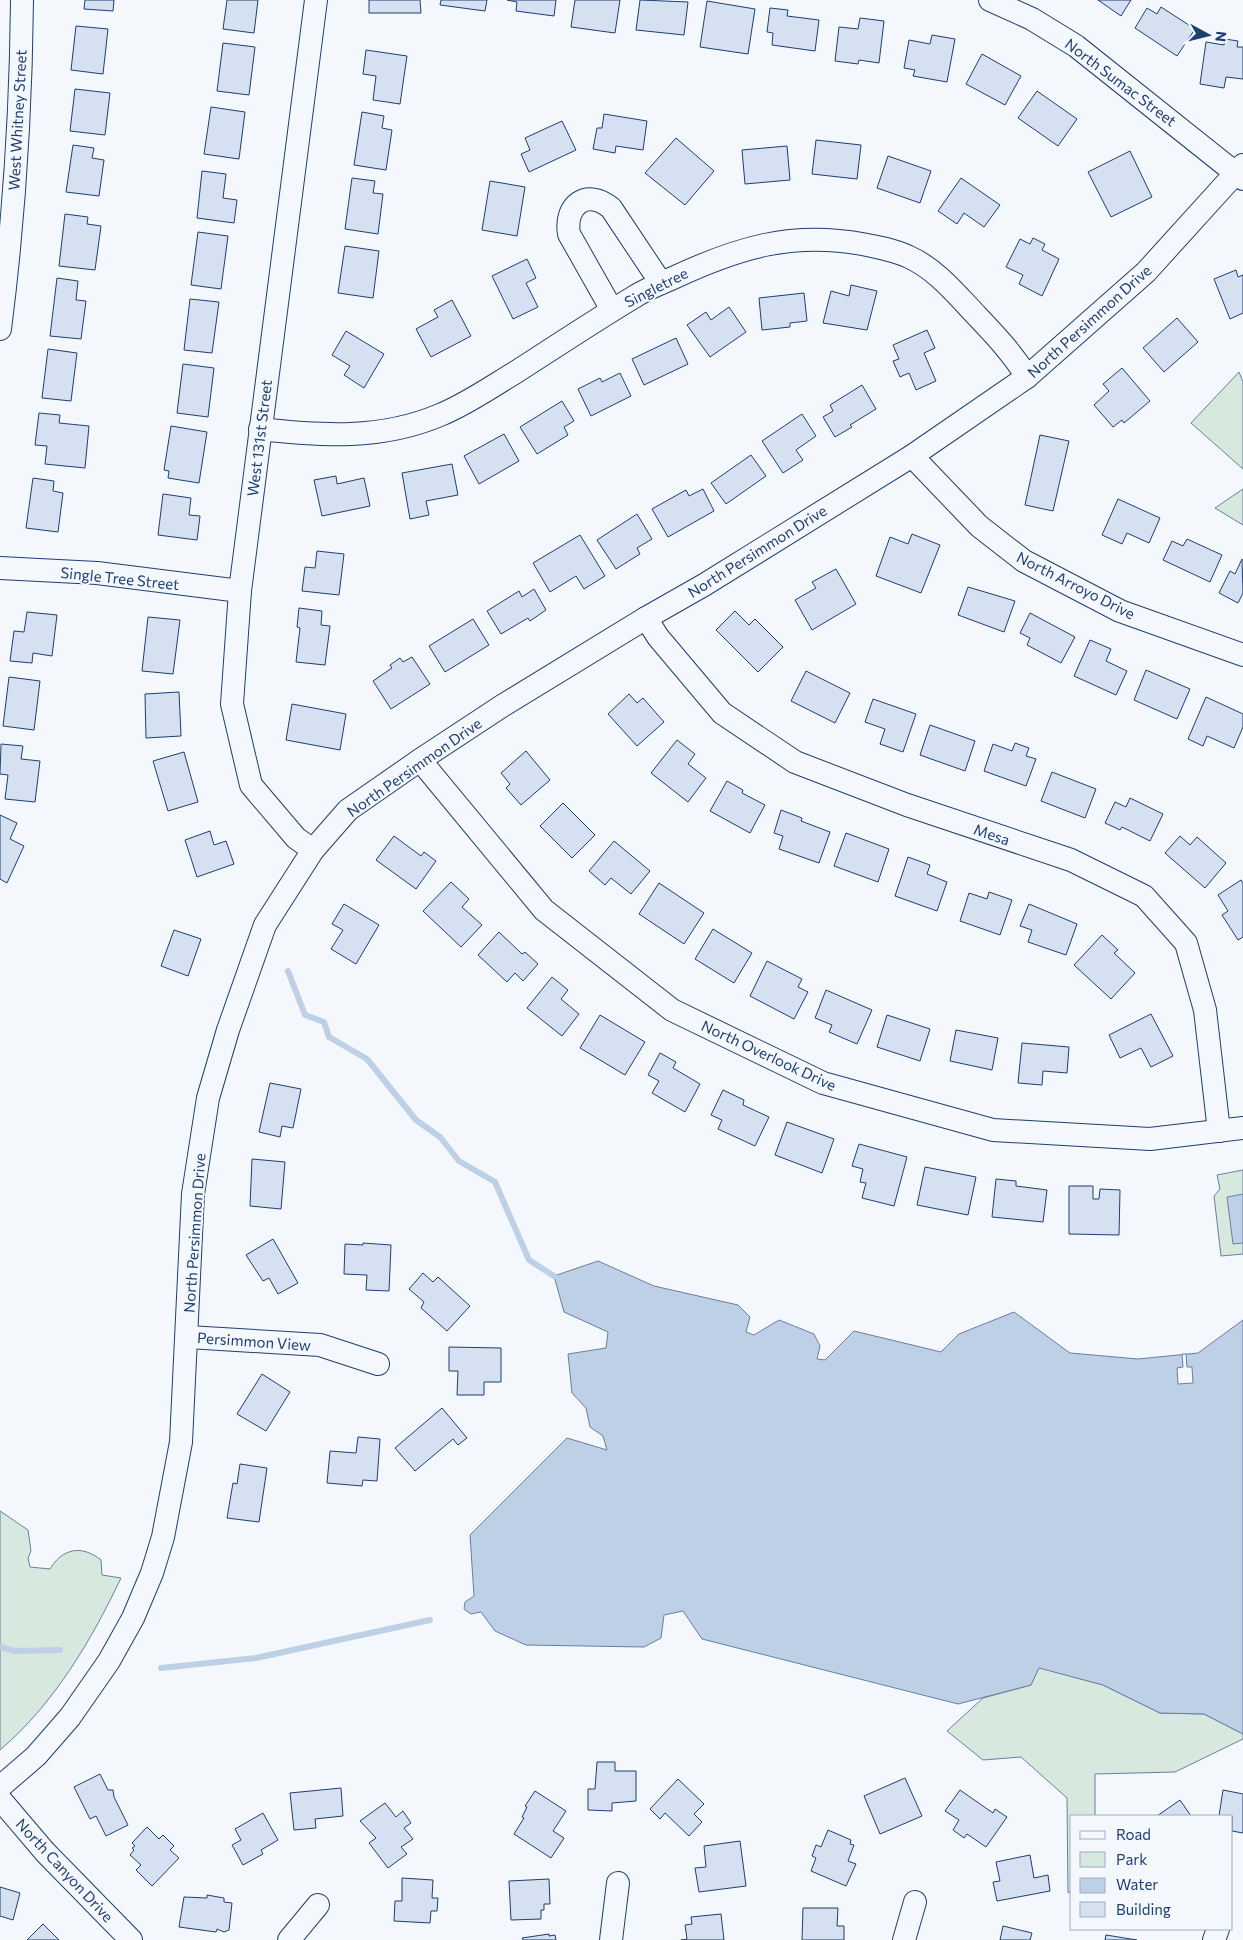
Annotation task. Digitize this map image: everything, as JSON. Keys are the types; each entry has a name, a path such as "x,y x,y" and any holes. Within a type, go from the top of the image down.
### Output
{"street":[{"name":"West Whitney Street","path":"0,329 8,264 21,104 22,0"},
{"name":"West 131st Street","path":"313,850 296,838 251,785 232,704 240,592 316,0"},
{"name":"North Sumac Street","path":"990,0 1032,19 1076,46 1241,172"},
{"name":"North Persimmon Drive","path":"0,1787 36,1756 70,1717 109,1661 133,1618 148,1582 163,1537 178,1467 188,1337 193,1194 208,1098 228,1030 265,925 313,850 348,810 420,760 502,706 704,585 912,456 1027,377 1146,272 1241,172"},
{"path":"612,310 569,234 567,221 571,212 582,201 592,198 600,200 611,208 661,284"},
{"name":"Singletree","path":"260,429 294,433 371,434 410,426 440,415 477,396 636,295 703,264 762,244 812,239 840,240 883,248 909,257 950,287 1013,355 1027,377"},
{"name":"North Arroyo Drive","path":"912,456 979,526 1024,561 1120,611 1243,655"},
{"name":"Single Tree Street","path":"0,568 97,573 240,592"},
{"name":"Mesa","path":"646,618 658,637 722,713 795,762 907,805 1071,860 1144,896 1186,943 1205,1010 1219,1131"},
{"name":"North Overlook Drive","path":"420,760 544,910 672,1010 823,1083 994,1130 1150,1139 1219,1131"},
{"path":"1219,1131 1243,1128"},
{"name":"Persimmon View","path":"188,1337 320,1345 378,1364"},
{"name":"North Canyon Drive","path":"0,1799 45,1852 131,1940"},
{"path":"611,1940 618,1883"},
{"path":"904,1940 914,1902"},
{"path":"289,1940 318,1905"}],"green space":[{"path":"1239,372 1243,382 1243,469 1191,423"},
{"path":"1243,489 1243,525 1215,508"},
{"path":"1243,1170 1243,1254 1221,1256 1214,1196 1220,1189 1217,1175"},
{"path":"0,1511 28,1530 31,1551 28,1558 30,1567 50,1569 66,1553 79,1551 94,1555 101,1560 102,1575 121,1578 97,1625 70,1670 37,1713 0,1750"},
{"path":"1039,1667 1103,1685 1160,1713 1204,1714 1243,1734 1243,1739 1175,1772 1095,1774 1095,1815 1070,1815 1070,1892 1068,1893 1067,1798 1021,1757 983,1760 947,1731 983,1698 1031,1685"}],"water":[{"path":"1243,1194 1243,1243 1233,1244 1227,1197"},
{"path":"598,1261 654,1286 738,1305 750,1317 746,1332 754,1335 779,1320 814,1334 820,1346 817,1359 825,1360 854,1331 941,1352 959,1334 1014,1312 1070,1353 1138,1359 1198,1353 1243,1320 1243,1734 1204,1714 1160,1713 1103,1685 1039,1668 1031,1685 958,1704 702,1639 683,1611 664,1615 661,1638 644,1647 526,1645 495,1631 481,1612 471,1614 464,1609 465,1602 474,1596 470,1535 567,1438 607,1450 603,1436 590,1427 586,1408 572,1393 568,1354 606,1348 608,1332 564,1312 554,1276"}],"pier":[{"path":"1182,1354 1186,1354 1187,1367 1192,1367 1193,1383 1178,1384 1177,1368 1183,1367"}],"building":[{"path":"85,0 114,0 113,11 84,9"},
{"path":"227,0 258,0 254,33 223,29"},
{"path":"369,0 420,0 421,13 369,13"},
{"path":"441,0 487,0 485,11 440,5"},
{"path":"507,0 556,0 554,16 516,11 517,2"},
{"path":"575,0 620,0 615,33 571,27"},
{"path":"640,0 688,2 684,35 636,30"},
{"path":"1098,0 1131,0 1121,16"},
{"path":"707,1 755,9 748,54 700,47"},
{"path":"1161,7 1195,29 1177,56 1135,28 1147,8 1157,14"},
{"path":"770,8 788,10 787,16 819,20 815,51 772,45 773,33 767,32"},
{"path":"860,18 884,21 879,63 859,60 858,64 835,61 839,27 858,29"},
{"path":"76,26 108,29 103,74 71,70"},
{"path":"932,35 955,39 947,82 913,76 915,70 904,68 909,40 930,44"},
{"path":"1225,39 1238,41 1237,47 1243,47 1243,79 1226,77 1224,88 1200,84 1206,42 1224,45"},
{"path":"223,43 255,47 249,95 217,91"},
{"path":"366,50 407,56 400,104 373,100 376,76 363,74"},
{"path":"982,54 1021,76 1005,105 966,84"},
{"path":"75,89 110,93 105,135 70,131"},
{"path":"1037,91 1077,119 1058,146 1018,118"},
{"path":"211,107 245,112 239,159 204,154"},
{"path":"362,112 384,116 382,128 392,130 386,170 354,165"},
{"path":"604,114 647,121 643,150 616,146 615,153 593,149 597,128 602,128"},
{"path":"562,121 576,150 529,172 521,154 530,150 525,138"},
{"path":"676,138 714,171 685,205 645,173"},
{"path":"816,140 861,145 857,179 812,174"},
{"path":"73,145 94,148 92,158 104,160 99,196 66,192"},
{"path":"787,146 790,180 745,184 742,150"},
{"path":"1130,151 1152,197 1111,217 1088,172"},
{"path":"888,156 931,171 920,203 877,188"},
{"path":"202,171 226,174 223,198 237,200 234,223 197,218"},
{"path":"352,178 375,181 373,193 383,194 378,234 345,229"},
{"path":"961,178 1000,205 984,227 964,213 957,224 938,211"},
{"path":"490,181 525,187 517,236 482,230"},
{"path":"65,214 88,217 87,224 101,226 95,270 59,266"},
{"path":"198,232 228,236 221,289 191,285"},
{"path":"1033,238 1045,244 1042,250 1059,259 1042,296 1019,284 1023,275 1006,267 1020,239 1030,244"},
{"path":"345,246 379,251 373,298 338,293"},
{"path":"527,259 536,278 526,283 538,307 513,319 492,276"},
{"path":"1236,270 1238,277 1243,275 1243,313 1230,319 1214,279"},
{"path":"57,278 78,281 76,300 86,301 81,339 50,336"},
{"path":"851,285 877,291 867,330 823,323 831,291 849,296"},
{"path":"804,293 807,321 790,323 790,327 762,330 759,298"},
{"path":"190,299 219,302 212,353 184,350"},
{"path":"452,300 471,336 431,357 416,329 438,317 434,310"},
{"path":"729,307 746,332 710,357 687,325 706,312 711,320"},
{"path":"1177,318 1198,342 1164,372 1143,348"},
{"path":"927,330 935,348 924,353 936,381 916,390 909,373 900,377 893,361 899,359 893,345"},
{"path":"346,331 384,354 364,388 344,375 350,366 332,355"},
{"path":"676,338 688,364 644,385 632,359"},
{"path":"48,349 77,353 71,401 42,398"},
{"path":"183,364 214,368 208,417 177,413"},
{"path":"1122,368 1150,401 1124,423 1122,420 1113,427 1094,405 1109,391 1103,384"},
{"path":"620,373 631,396 591,416 578,389 600,378 602,382"},
{"path":"862,385 876,409 835,437 823,417 833,411 830,405"},
{"path":"562,401 574,421 564,427 568,435 537,454 520,427"},
{"path":"39,413 60,415 59,423 89,426 85,468 45,464 47,446 35,445"},
{"path":"802,414 816,436 796,450 803,460 783,473 762,441"},
{"path":"171,426 207,432 199,483 168,478 169,471 164,470"},
{"path":"504,434 519,461 479,484 464,456"},
{"path":"1040,435 1069,441 1053,511 1025,505"},
{"path":"751,455 766,476 726,504 711,483"},
{"path":"452,464 458,495 426,501 429,515 410,519 402,473"},
{"path":"336,476 337,484 364,478 370,506 322,516 314,480"},
{"path":"33,478 54,481 53,491 63,493 58,532 26,528"},
{"path":"703,489 714,511 668,537 652,509 686,490 689,496"},
{"path":"163,494 191,498 189,515 200,516 197,540 158,535"},
{"path":"1118,499 1160,518 1149,543 1127,533 1122,544 1102,535"},
{"path":"637,514 652,539 637,548 640,554 616,569 597,540"},
{"path":"912,534 940,545 921,593 876,576 890,537 908,544"},
{"path":"580,535 605,576 584,589 576,576 550,592 533,563"},
{"path":"1187,539 1222,555 1210,582 1163,560 1172,541 1183,546"},
{"path":"317,551 344,554 339,595 302,591 305,567 315,568"},
{"path":"1242,559 1243,593 1238,603 1219,593 1230,571 1235,574"},
{"path":"836,569 856,604 812,630 795,600 816,588 812,582"},
{"path":"968,587 1015,601 1004,632 958,615"},
{"path":"534,589 546,610 530,621 528,618 501,634 487,611 519,591 522,597"},
{"path":"299,608 322,611 321,625 330,626 325,665 296,662 300,628 297,627"},
{"path":"735,611 749,625 755,619 783,647 758,672 716,630"},
{"path":"27,612 57,615 52,656 33,653 32,663 10,661 14,631 24,632"},
{"path":"1030,613 1075,637 1061,663 1027,645 1030,638 1020,633"},
{"path":"148,617 180,620 173,674 142,671"},
{"path":"473,619 489,645 445,672 429,646"},
{"path":"1090,640 1111,649 1106,661 1127,671 1116,695 1074,676"},
{"path":"412,657 430,684 391,709 373,681 392,668 390,665 400,658 403,662"},
{"path":"1146,670 1190,689 1177,719 1134,700"},
{"path":"806,671 850,693 835,723 791,701"},
{"path":"9,677 40,681 34,730 3,726"},
{"path":"179,692 181,736 146,738 145,694"},
{"path":"629,694 637,703 643,698 664,722 637,746 608,714"},
{"path":"1206,697 1243,714 1243,727 1234,748 1207,736 1203,746 1188,739"},
{"path":"873,699 916,714 903,752 880,744 885,729 865,722"},
{"path":"292,704 346,714 340,750 286,740"},
{"path":"930,725 975,741 965,771 920,755"},
{"path":"677,740 695,754 688,764 706,778 688,802 651,773"},
{"path":"1015,743 1029,748 1026,756 1036,759 1026,786 984,771 993,744 1012,751"},
{"path":"1,744 23,746 21,759 40,761 35,802 5,799 8,775 0,774"},
{"path":"526,751 550,780 521,805 506,788 510,784 501,773"},
{"path":"184,752 198,802 168,811 153,761"},
{"path":"1052,772 1096,789 1085,818 1041,801"},
{"path":"727,781 743,790 742,793 765,805 750,833 710,811"},
{"path":"1130,798 1163,814 1150,841 1122,827 1120,830 1105,823 1115,802 1126,807"},
{"path":"563,803 595,835 572,858 540,826"},
{"path":"781,810 802,818 801,821 830,832 819,863 779,849 783,836 774,833"},
{"path":"0,815 17,823 10,839 24,846 7,883 0,879"},
{"path":"210,831 214,845 226,841 234,864 197,877 185,840"},
{"path":"846,833 889,849 878,882 834,866"},
{"path":"394,836 421,856 424,852 436,861 416,889 376,860"},
{"path":"1180,836 1190,845 1197,837 1226,863 1205,888 1165,853"},
{"path":"614,841 650,871 631,894 611,878 605,885 589,871"},
{"path":"908,857 930,865 927,874 947,882 937,911 895,896"},
{"path":"1241,880 1243,883 1243,937 1238,940 1222,915 1228,911 1218,895"},
{"path":"451,882 469,899 462,907 482,925 461,947 423,911"},
{"path":"659,883 704,913 684,944 639,914"},
{"path":"989,892 1012,900 1000,935 960,921 969,893 987,899"},
{"path":"344,904 379,925 356,964 331,949 343,930 332,924"},
{"path":"1029,904 1077,924 1066,955 1028,942 1032,930 1020,926"},
{"path":"713,929 752,953 734,983 695,959"},
{"path":"174,930 201,939 188,976 161,966"},
{"path":"499,932 522,954 525,952 538,964 523,981 515,973 507,982 478,955"},
{"path":"1102,935 1118,950 1114,953 1135,973 1111,999 1074,965"},
{"path":"767,961 802,979 798,987 808,992 794,1019 750,996"},
{"path":"552,977 568,990 561,999 579,1014 562,1036 527,1008"},
{"path":"826,990 872,1010 857,1044 829,1032 832,1025 815,1018"},
{"path":"1151,1014 1173,1056 1151,1067 1141,1048 1120,1058 1109,1035"},
{"path":"600,1015 645,1042 625,1075 580,1048"},
{"path":"887,1015 930,1029 920,1061 877,1047"},
{"path":"956,1030 998,1038 992,1070 950,1061"},
{"path":"1022,1043 1069,1047 1067,1073 1043,1071 1042,1085 1018,1083"},
{"path":"660,1053 676,1062 673,1068 700,1084 685,1112 652,1093 659,1081 648,1075"},
{"path":"270,1083 301,1089 293,1128 282,1126 280,1137 259,1132"},
{"path":"723,1090 744,1100 743,1105 769,1117 755,1146 718,1129 722,1120 711,1115"},
{"path":"787,1122 834,1139 822,1173 775,1155"},
{"path":"859,1144 907,1157 894,1206 862,1198 866,1183 860,1182 863,1169 852,1166"},
{"path":"252,1159 285,1162 281,1209 250,1206"},
{"path":"925,1167 976,1177 968,1215 917,1205"},
{"path":"996,1179 1016,1181 1016,1186 1047,1190 1043,1222 992,1217"},
{"path":"1069,1186 1093,1186 1093,1199 1099,1199 1100,1189 1120,1190 1119,1235 1069,1234"},
{"path":"273,1239 298,1283 278,1294 269,1278 263,1281 246,1255"},
{"path":"363,1243 391,1245 389,1291 366,1290 367,1275 344,1274 345,1244 363,1245"},
{"path":"423,1273 433,1282 438,1277 470,1306 447,1331 421,1308 424,1302 409,1289"},
{"path":"449,1347 501,1348 501,1382 484,1382 484,1395 457,1395 458,1371 449,1371"},
{"path":"262,1374 290,1392 266,1431 237,1414"},
{"path":"442,1408 467,1438 458,1445 453,1439 415,1471 395,1448"},
{"path":"358,1437 380,1439 377,1481 363,1480 362,1486 327,1483 330,1451 356,1453"},
{"path":"240,1464 267,1468 259,1522 227,1518 233,1483 237,1484"},
{"path":"597,1762 615,1762 615,1771 636,1771 636,1801 612,1803 612,1811 588,1810 588,1789 595,1789"},
{"path":"100,1774 108,1790 113,1790 114,1797 128,1825 106,1836 96,1816 90,1819 74,1787"},
{"path":"905,1778 922,1816 880,1834 864,1796"},
{"path":"678,1779 704,1804 694,1814 702,1822 689,1836 665,1813 660,1819 650,1809"},
{"path":"341,1788 343,1816 315,1819 316,1828 294,1830 290,1793"},
{"path":"960,1790 993,1813 995,1809 1007,1817 986,1847 967,1834 964,1838 953,1830 959,1820 945,1811"},
{"path":"1223,1790 1243,1794 1243,1833 1233,1831 1233,1815 1219,1815"},
{"path":"535,1791 566,1811 553,1831 564,1838 551,1858 514,1834 524,1818 522,1817 527,1807 525,1806"},
{"path":"1180,1800 1190,1815 1158,1815"},
{"path":"385,1803 396,1817 403,1811 411,1823 404,1828 413,1839 401,1847 407,1854 388,1868 369,1843 376,1838 360,1821"},
{"path":"263,1813 278,1840 261,1850 263,1854 243,1865 232,1845 241,1840 235,1829"},
{"path":"147,1827 159,1839 163,1835 174,1846 170,1850 179,1858 152,1886 136,1870 141,1865 130,1855 134,1850 132,1848 135,1846 132,1843"},
{"path":"828,1830 851,1840 850,1844 854,1845 848,1861 856,1864 846,1886 811,1871 816,1858 812,1856 816,1845 821,1847"},
{"path":"740,1841 746,1886 699,1892 695,1868 706,1867 704,1846"},
{"path":"1030,1855 1034,1878 1048,1875 1050,1891 997,1901 993,1882 1000,1881 996,1862"},
{"path":"402,1878 433,1880 432,1898 438,1898 437,1911 431,1911 430,1923 394,1921 395,1901 402,1901"},
{"path":"549,1879 550,1904 544,1904 544,1910 541,1910 541,1919 511,1920 509,1881"},
{"path":"0,1887 20,1893 13,1920 0,1916"},
{"path":"207,1895 224,1898 224,1902 232,1903 229,1930 224,1932 217,1929 216,1932 179,1927 184,1897 207,1898"},
{"path":"803,1908 838,1908 837,1926 844,1926 844,1940 802,1940"},
{"path":"721,1914 724,1940 681,1940 687,1939 685,1925 692,1924 691,1917"},
{"path":"43,1924 59,1940 27,1940"},
{"path":"1003,1926 1032,1933 1030,1940 1000,1940"},
{"path":"549,1934 549,1936 555,1935 556,1940 523,1940 522,1938"},
{"path":"1106,1935 1137,1940 1105,1940"}],"waterway":[{"path":"288,971 305,1015 324,1022 329,1037 367,1059 416,1120 440,1137 459,1161 495,1182 529,1260 554,1276"},
{"path":"161,1668 256,1658 430,1620"},
{"path":"0,1647 15,1651 60,1650"}]}
